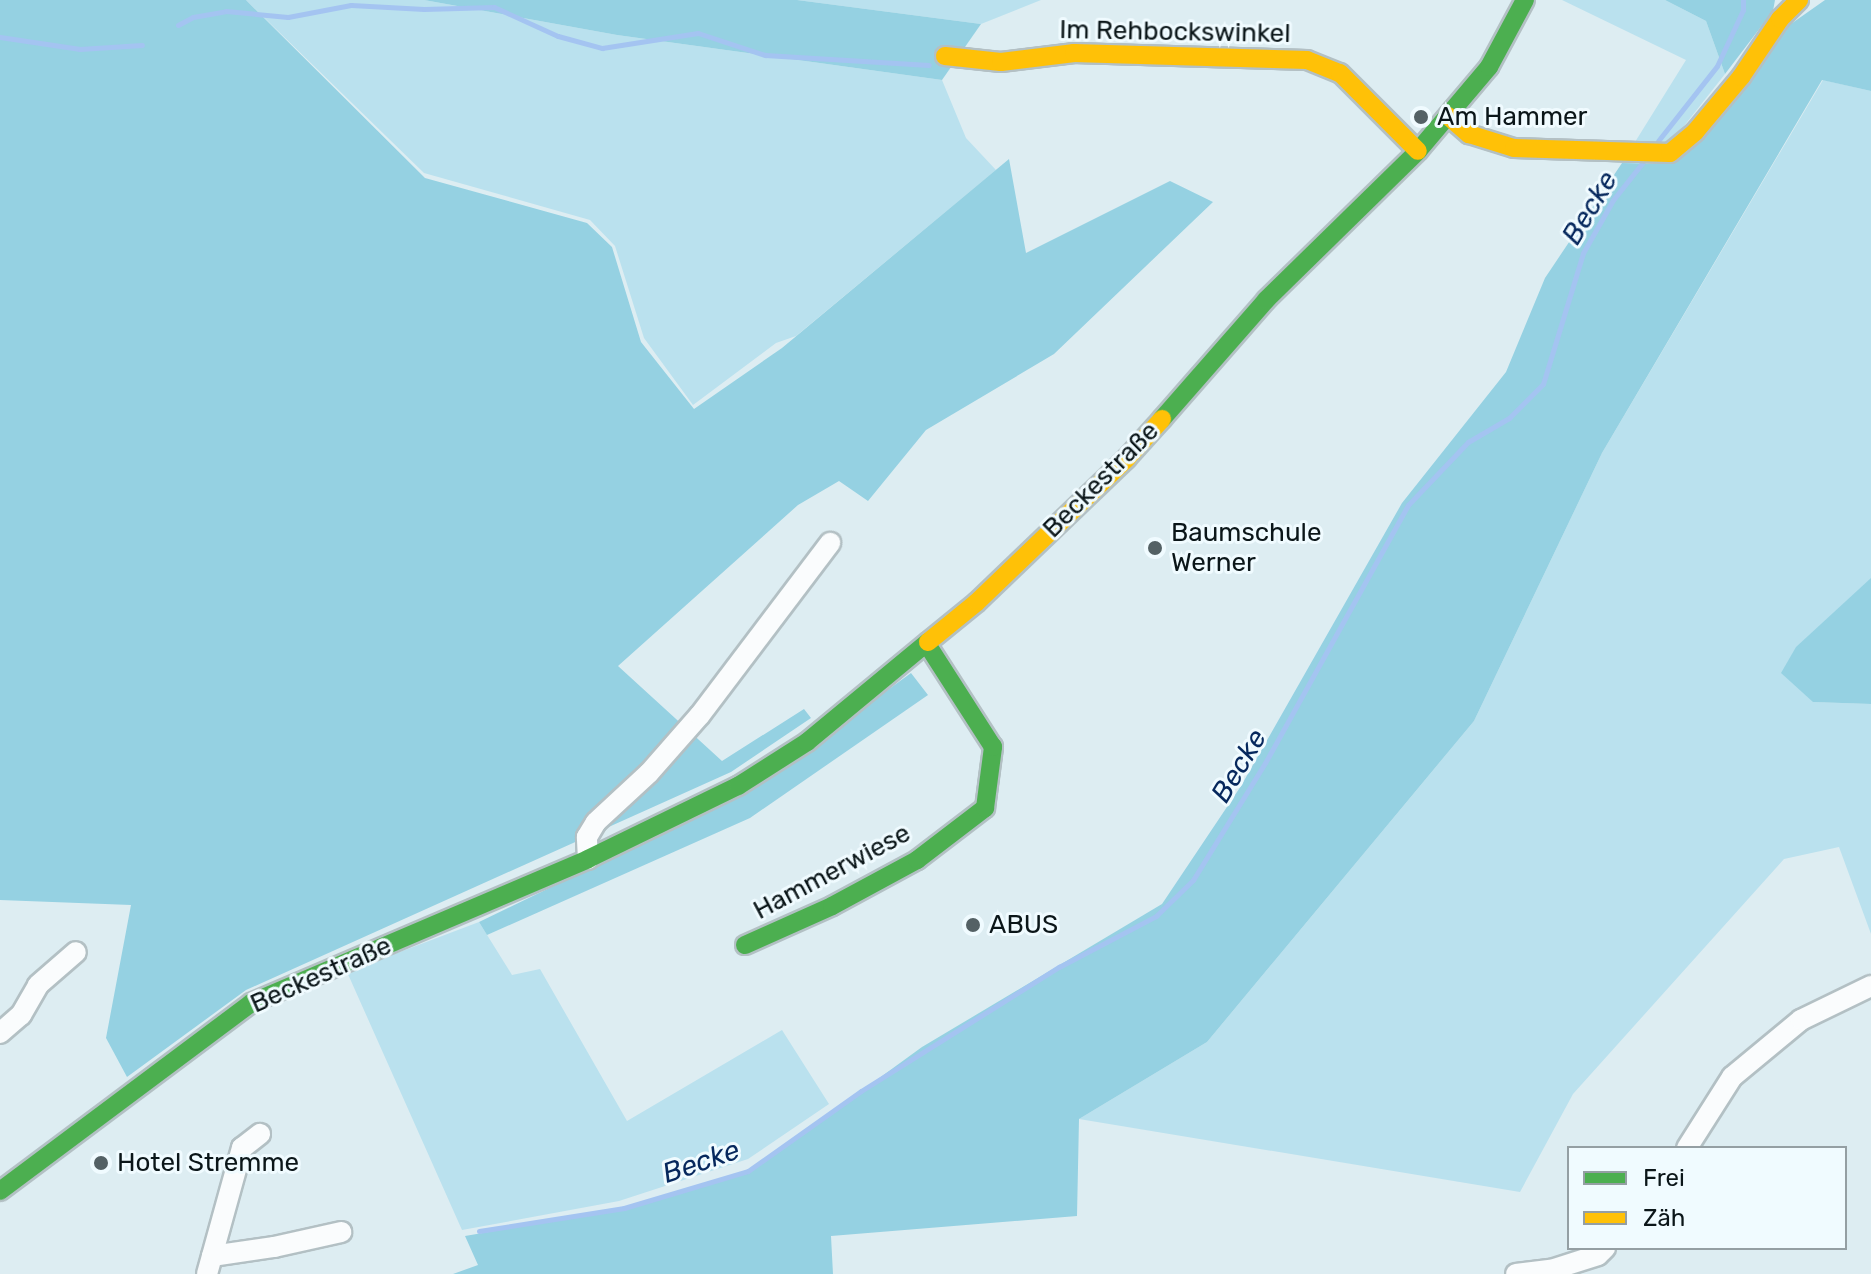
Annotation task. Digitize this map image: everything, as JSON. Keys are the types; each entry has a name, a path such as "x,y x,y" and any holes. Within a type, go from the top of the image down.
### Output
{"main road":[{"name":"Beckestraße","path":"0,1191 251,1003 588,859 738,786 807,742 977,602 1126,459 1266,300 1418,151 1489,67 1525,0"},
{"path":"1448,116 1469,134 1514,148 1670,153 1695,132 1741,77 1780,19 1799,0"},
{"name":"Im Rehbockswinkel","path":"945,56 1001,62 1074,53 1307,60 1340,73 1418,151"},
{"name":"Hammerwiese","path":"745,945 832,906 917,860 985,808 993,747 927,644"}],"street":[{"path":"588,859 587,837 596,822 649,773 700,715 830,543"},
{"path":"0,1033 21,1015 38,985 76,952"},
{"path":"1688,1146 1732,1077 1801,1020 1871,986"},
{"path":"210,1265 242,1148 260,1134"},
{"path":"210,1265 341,1232"},
{"path":"1516,1274 1551,1270 1598,1255 1603,1250"}],"shaded area":[{"path":"0,0 246,0 425,178 587,223 612,247 641,342 694,409 782,348 1009,159 1026,253 1170,181 1213,202 1054,354 926,430 868,501 839,481 798,505 618,666 722,761 804,709 811,718 731,772 246,990 127,1077 106,1038 131,905 0,900"},
{"path":"246,0 424,0 617,35 942,80 966,138 996,170 796,336 776,343 693,405 644,338 615,246 590,220 424,173"},
{"path":"424,0 797,0 981,24 942,80 617,35"},
{"path":"797,0 1041,0 981,24"},
{"path":"1562,0 1665,0 1706,21 1725,74 1669,145 1635,142 1686,60"},
{"path":"1665,0 1775,0 1773,11 1725,74 1706,21"},
{"path":"1825,0 1871,0 1871,91 1822,80 1602,453 1474,721 1207,1042 1079,1119 1077,1216 831,1236 833,1274 453,1274 478,1265 465,1236 624,1209 754,1169 922,1047 1162,904 1241,786 1402,503 1506,372 1545,278 1622,163 1669,164 1788,26"},
{"path":"1823,80 1871,91 1871,579 1813,702 1871,704 1871,934 1839,847 1784,859 1573,1094 1520,1192 1079,1119 1207,1042 1474,721 1602,453"},
{"path":"1871,578 1871,704 1813,702 1781,673 1796,647"},
{"path":"911,673 928,695 750,818 487,935 479,922 746,793"},
{"path":"479,922 512,975 540,969 627,1121 782,1030 829,1104 748,1159 619,1201 462,1230 347,972"}],"waterway":[{"name":"Becke","path":"1658,141 1717,66 1743,10 1743,0"},
{"path":"178,25 193,17 226,11 288,17 351,5 424,9 494,7 558,36 602,48 698,33 765,55 929,65"},
{"path":"0,37 80,49 142,45"},
{"name":"Becke","path":"479,1231 624,1208 748,1171 861,1091 1059,967 1156,916 1193,880 1265,763 1408,505 1468,442 1509,418 1543,384 1583,253 1613,200 1643,162"}],"traffic: fast":[{"path":"1162,419 1266,300 1418,151 1489,67 1525,0"},
{"path":"0,1191 251,1003 588,859 738,786 807,742 928,642"},
{"path":"745,945 832,906 917,860 985,808 993,747 927,644"}],"traffic: slow":[{"path":"1448,116 1469,134 1514,148 1670,153 1695,132 1741,77 1780,19 1799,0"},
{"path":"945,56 1001,62 1074,53 1307,60 1340,73 1418,151"},
{"path":"928,642 977,602 1126,459 1162,419"}],"place":[{"name":"Am Hammer","path":"1421,117"},
{"name":"Baumschule Werner","path":"1155,548"},
{"name":"ABUS","path":"973,925"},
{"name":"Hotel Stremme","path":"101,1163"}]}
